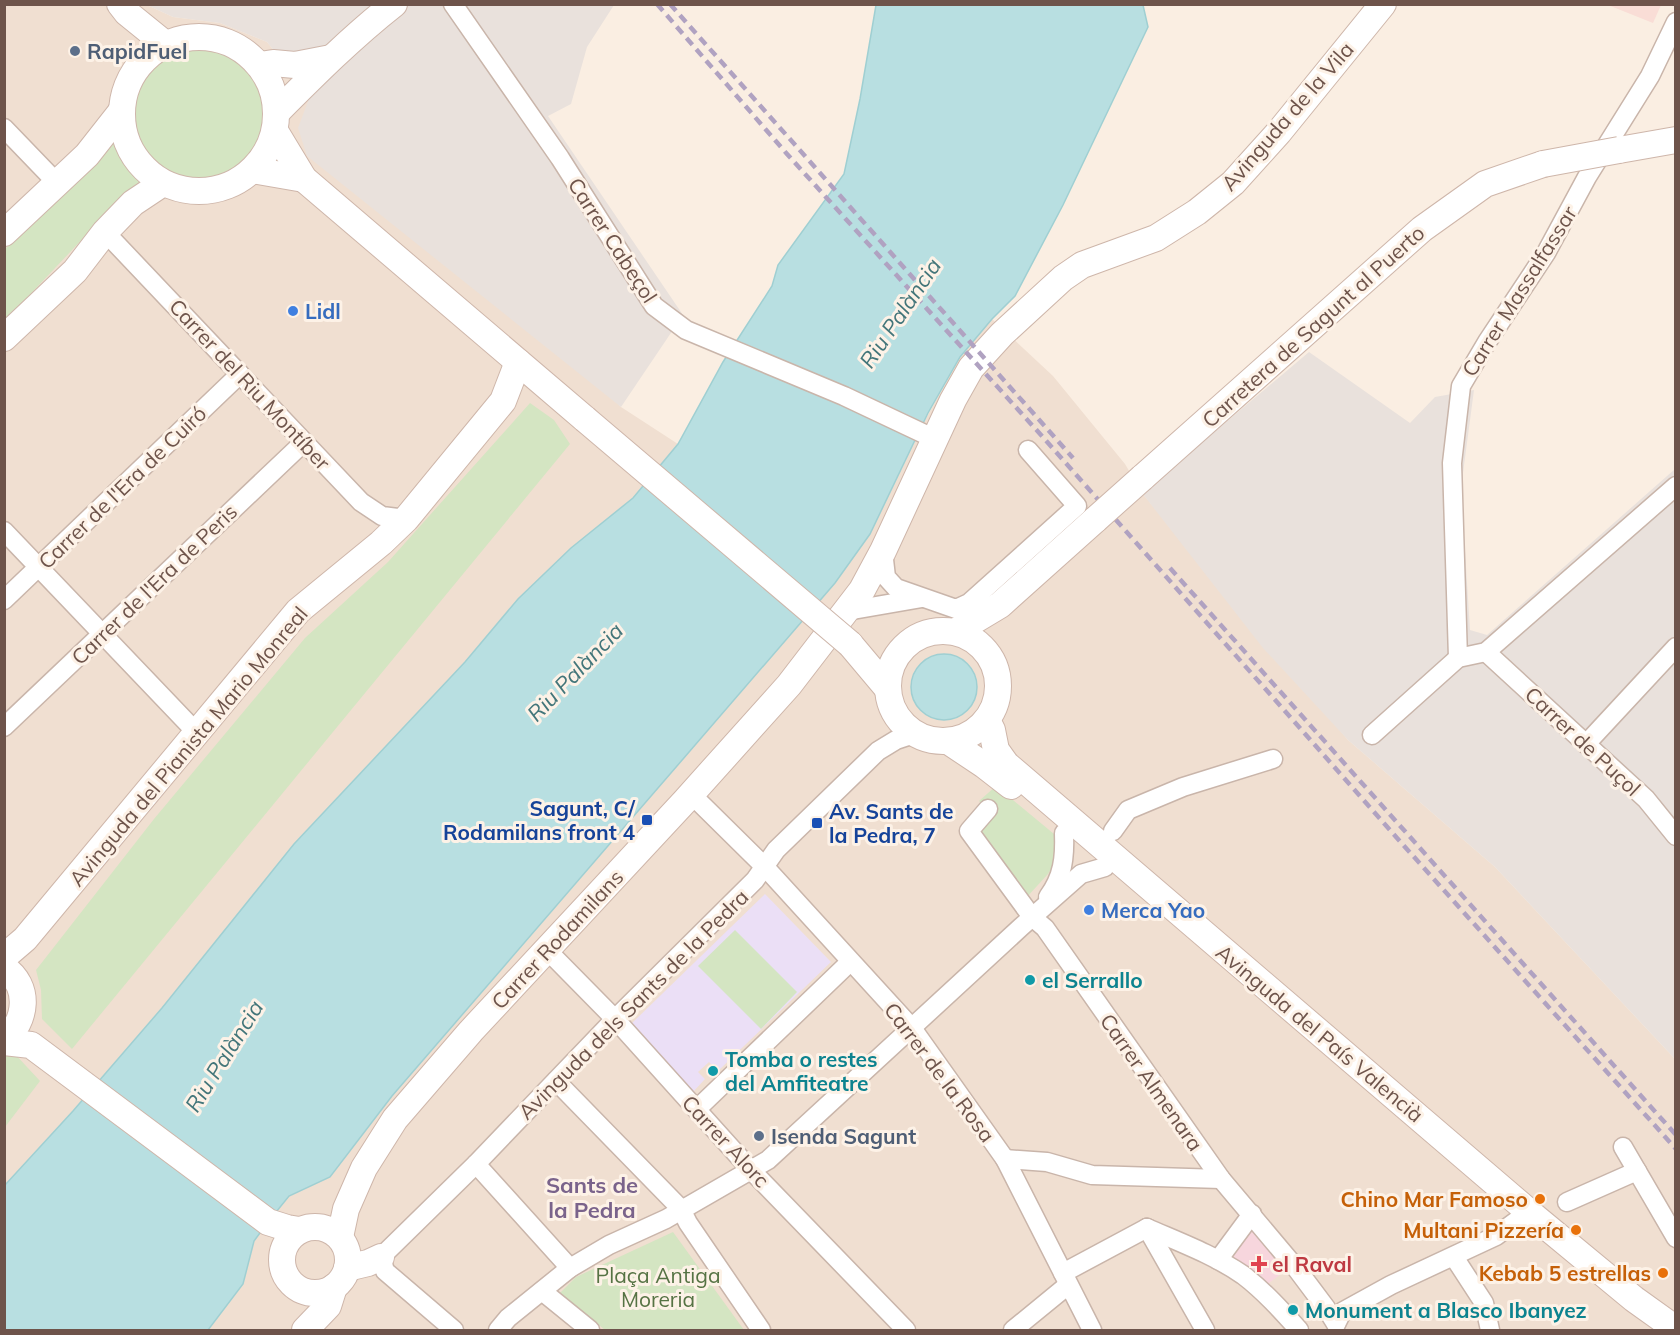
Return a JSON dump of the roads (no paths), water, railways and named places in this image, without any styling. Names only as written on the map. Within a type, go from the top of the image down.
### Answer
[{"type":"street","points":[[366,27],[378,4]]},
{"type":"street","points":[[120,113],[132,154],[163,183],[194,192],[226,187],[253,170],[267,152],[276,122],[331,58],[394,4]]},
{"type":"street","name":"Avinguda de la Vila","points":[[847,612],[883,551],[952,400],[971,368],[1044,293],[1082,265],[1156,238],[1197,212],[1233,183],[1279,132],[1383,4]]},
{"type":"street","name":"Carrer Cabeçol","points":[[452,6],[560,158],[654,306],[686,330],[844,396],[935,439]]},
{"type":"street","points":[[124,9],[164,43]]},
{"type":"street","points":[[124,9],[140,62]]},
{"type":"street","name":"Carrer Massalfassar","points":[[1458,658],[1452,463],[1461,386],[1546,253],[1587,177],[1650,76],[1676,22]]},
{"type":"street","points":[[4,233],[87,154],[120,113],[126,86],[140,62],[164,43],[198,35],[232,43],[260,65],[272,87],[276,122],[304,179],[850,645],[887,688]]},
{"type":"street","points":[[260,65],[273,63],[295,65],[331,58]]},
{"type":"street","points":[[4,128],[57,183]]},
{"type":"street","name":"Carretera de Sagunt al Puerto","points":[[955,632],[1000,605],[1422,228],[1485,184],[1542,164],[1676,140]]},
{"type":"street","points":[[253,170],[304,179]]},
{"type":"street","points":[[4,338],[75,271],[105,232],[133,203],[163,183]]},
{"type":"street","name":"Carrer del Riu Montíber","points":[[105,232],[361,502],[382,516],[406,519]]},
{"type":"street","name":"Avinguda del Pianista Mario Monreal","points":[[4,957],[25,939],[298,611],[381,543],[406,519],[502,401],[518,362]]},
{"type":"street","name":"Carrer de l'Era de Cuiró","points":[[4,600],[240,374]]},
{"type":"street","name":"Avinguda del Pianista Mario Monreal","points":[[502,401],[538,379]]},
{"type":"street","name":"Carrer de l'Era de Peris","points":[[4,727],[304,442]]},
{"type":"street","points":[[883,551],[886,577],[896,588],[957,609],[969,603],[1077,506],[1028,450]]},
{"type":"street","points":[[1372,735],[1458,658],[1486,651],[1676,486]]},
{"type":"street","points":[[4,531],[197,732]]},
{"type":"street","points":[[847,612],[923,598]]},
{"type":"street","points":[[989,656],[992,630],[1000,605]]},
{"type":"street","name":"Carrer Rodamilans","points":[[333,1232],[364,1168],[396,1119],[471,1031],[692,794],[789,686],[847,612]]},
{"type":"street","points":[[955,632],[974,640],[989,656],[997,673],[998,688],[987,720],[969,736],[948,741],[930,740],[914,734],[894,713],[887,688],[889,671],[903,647],[915,638],[927,633],[955,632]]},
{"type":"street","points":[[850,645],[870,649],[903,647]]},
{"type":"street","points":[[1586,744],[1676,647]]},
{"type":"street","name":"Carrer de Puçol","points":[[1486,651],[1646,799],[1676,836]]},
{"type":"street","name":"Avinguda del País Valencià","points":[[987,720],[992,730],[996,750],[1006,764],[1072,830]]},
{"type":"street","name":"Avinguda dels Sants de la Pedra","points":[[340,1277],[381,1257],[476,1164],[615,1019],[755,880],[776,850],[836,794],[878,750],[896,740],[914,734]]},
{"type":"street","name":"Avinguda del País Valencià","points":[[948,741],[1072,830],[1519,1219],[1626,1310],[1655,1330]]},
{"type":"street","points":[[498,1330],[508,1318],[570,1268],[609,1245],[666,1219],[768,1160],[1081,874],[1114,866],[1113,831],[1128,810],[1183,787],[1273,759]]},
{"type":"street","name":"Carrer de la Rosa","points":[[692,794],[765,867],[912,1028],[1005,1159],[1092,1330]]},
{"type":"street","name":"Carrer Almenara","points":[[988,809],[969,831],[1032,917],[1045,928],[1221,1179],[1296,1268],[1326,1308],[1336,1328]]},
{"type":"street","points":[[1032,917],[1054,888],[1065,860],[1072,830],[1113,831]]},
{"type":"street","name":"Avinguda del País Valencià","points":[[1114,866],[1634,1299],[1676,1329]]},
{"type":"street","points":[[4,1041],[14,1032],[21,1018],[24,1003],[11,975],[25,939]]},
{"type":"street","name":"Carrer Alorc","points":[[547,950],[615,1019],[751,1170],[906,1330]]},
{"type":"street","points":[[697,1108],[850,962]]},
{"type":"street","points":[[21,1018],[31,1045]]},
{"type":"street","points":[[4,1041],[31,1045],[268,1222],[277,1237],[282,1252]]},
{"type":"street","points":[[556,1082],[681,1209],[760,1330]]},
{"type":"street","points":[[1623,1147],[1676,1238]]},
{"type":"street","points":[[1005,1159],[1047,1162],[1092,1175],[1221,1179]]},
{"type":"street","points":[[476,1164],[570,1268]]},
{"type":"street","points":[[1567,1202],[1637,1171]]},
{"type":"street","points":[[1218,1260],[1252,1214]]},
{"type":"street","points":[[1336,1328],[1342,1312],[1391,1285],[1496,1236],[1519,1219]]},
{"type":"street","points":[[268,1222],[299,1230]]},
{"type":"street","points":[[305,1330],[328,1306],[340,1277],[348,1257],[345,1246],[333,1232],[308,1226],[299,1230],[286,1243],[281,1260],[284,1274],[292,1284],[302,1290],[318,1293],[340,1277]]},
{"type":"street","points":[[1013,1330],[1065,1279],[1147,1228]]},
{"type":"street","points":[[1147,1228],[1218,1260],[1243,1275],[1265,1293],[1299,1330]]},
{"type":"street","points":[[1147,1228],[1205,1330]]},
{"type":"street","points":[[381,1257],[385,1271],[453,1330]]},
{"type":"street","points":[[1455,1257],[1485,1303],[1490,1330]]},
{"type":"street","points":[[294,1330],[302,1312],[304,1296],[302,1290]]},
{"type":"street","points":[[542,1291],[590,1330]]},
{"type":"water","name":"Riu Palància","points":[[876,5],[1143,5],[1148,27],[1063,205],[1015,296],[960,357],[928,413],[870,534],[835,583],[392,1096],[330,1177],[289,1196],[254,1241],[243,1284],[208,1330],[5,1330],[5,1185],[162,1008],[294,844],[465,662],[518,599],[571,548],[633,498],[678,444],[723,362],[772,286],[778,265],[844,174]]},
{"type":"water","points":[[944,654],[957,657],[967,664],[974,674],[977,687],[974,700],[967,710],[957,717],[944,720],[931,717],[921,710],[914,700],[911,687],[914,674],[921,664],[931,657]]},
{"type":"railway","points":[[657,4],[787,154],[1041,435],[1397,838],[1676,1149]]},
{"type":"railway","points":[[670,4],[1073,458]]},
{"type":"railway","points":[[1170,568],[1676,1135]]},
{"type":"place","name":"RapidFuel","points":[[75,51]]},
{"type":"place","name":"Lidl","points":[[293,311]]},
{"type":"place","name":"Sagunt, C/ Rodamilans front 4","points":[[647,820]]},
{"type":"place","name":"Av. Sants de la Pedra, 7","points":[[817,823]]},
{"type":"place","name":"Merca Yao","points":[[1089,910]]},
{"type":"place","name":"el Serrallo","points":[[1030,980]]},
{"type":"place","name":"Tomba o restes del Amfiteatre","points":[[713,1071]]},
{"type":"place","name":"Isenda Sagunt","points":[[759,1136]]},
{"type":"place","name":"Chino Mar Famoso","points":[[1540,1199]]},
{"type":"place","name":"Multani Pizzería","points":[[1576,1230]]},
{"type":"place","name":"el Raval","points":[[1259,1264]]},
{"type":"place","name":"Kebab 5 estrellas","points":[[1663,1273]]},
{"type":"place","name":"Monument a Blasco Ibanyez","points":[[1293,1310]]},
{"type":"district","name":"Sants de la Pedra","points":[[592,1198]]},
{"type":"park label","name":"Plaça Antiga Moreria","points":[[658,1287]]}]
